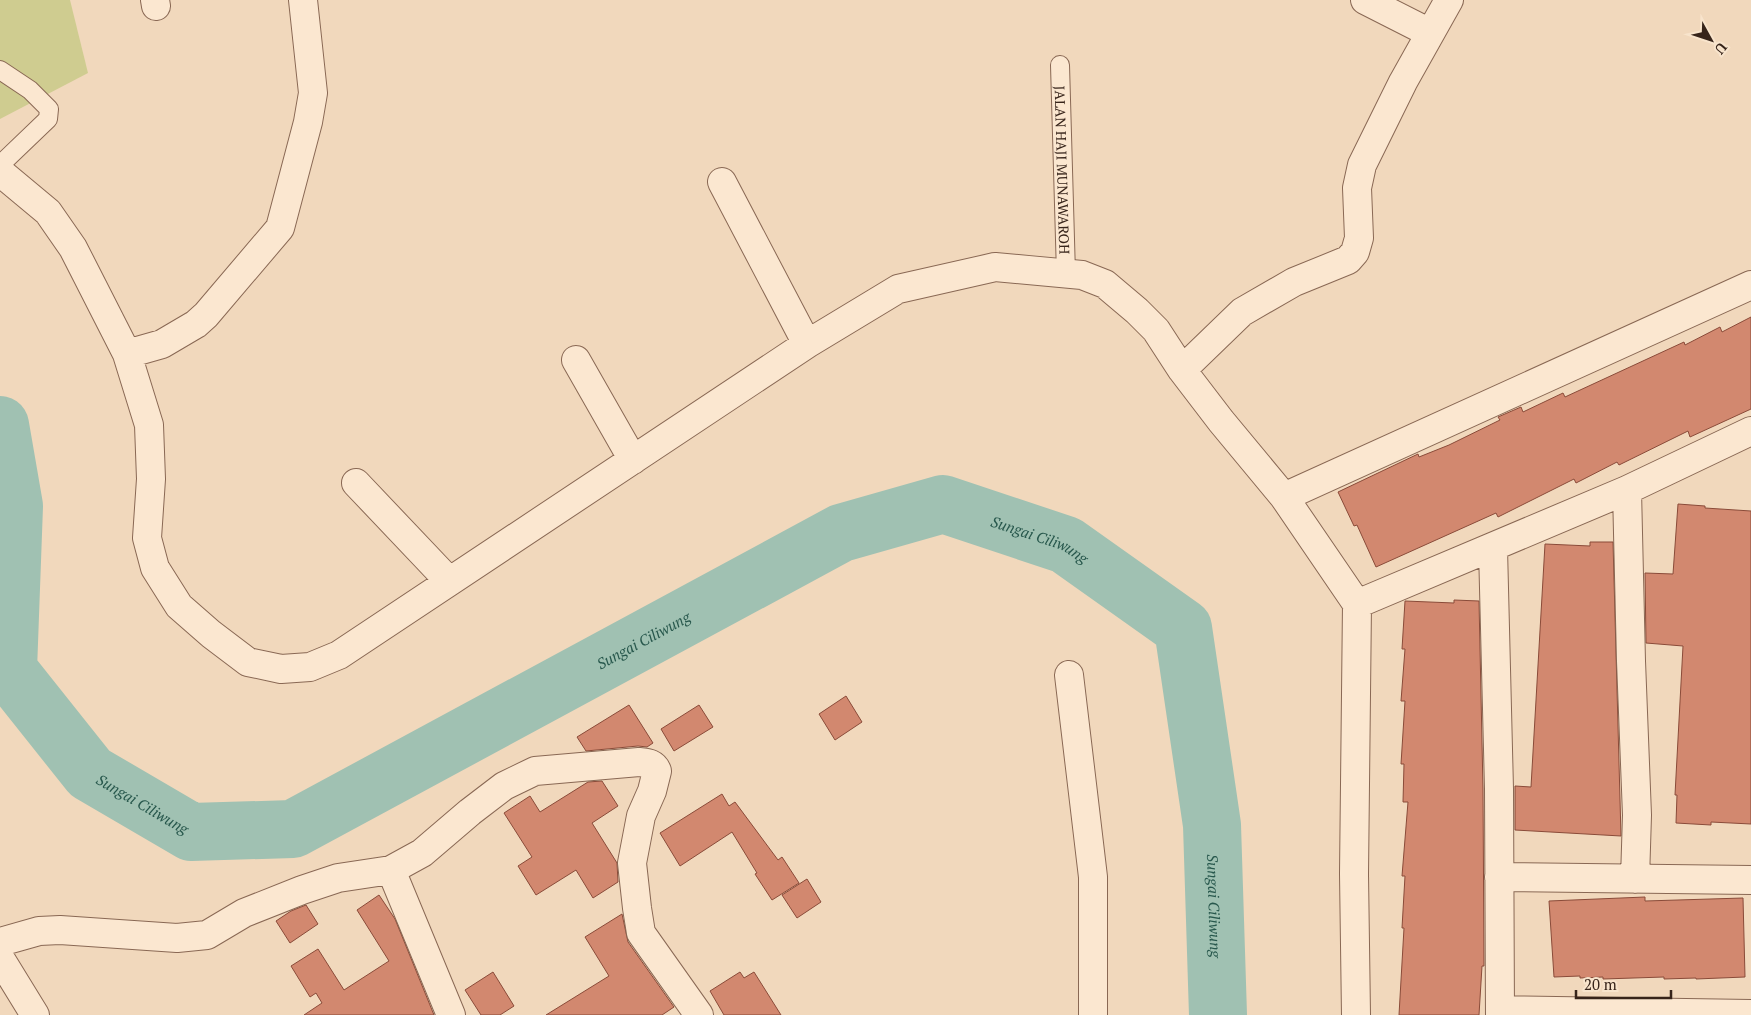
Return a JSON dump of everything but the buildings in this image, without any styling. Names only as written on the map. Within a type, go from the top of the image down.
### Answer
[{"type":"street","points":[[127,354],[162,344],[196,324],[206,315],[280,228],[308,122],[313,93],[303,0]]},
{"type":"street","points":[[1365,0],[1430,33]]},
{"type":"street","points":[[1182,370],[1242,312],[1294,282],[1348,260],[1355,252],[1359,238],[1356,188],[1362,165],[1402,82],[1449,0]]},
{"type":"street","points":[[0,172],[48,212],[72,248],[127,354],[149,425],[151,478],[147,538],[155,568],[178,606],[210,634],[248,662],[281,668],[310,667],[339,655],[807,344],[898,289],[995,267],[1082,275],[1105,284],[1156,330],[1182,370],[1221,421],[1284,497],[1357,604],[1354,874],[1356,1015]]},
{"type":"street","points":[[722,182],[807,344]]},
{"type":"street","points":[[1284,497],[1751,285]]},
{"type":"street","points":[[576,360],[633,460]]},
{"type":"street","points":[[1357,604],[1627,490],[1751,431]]},
{"type":"street","points":[[356,483],[449,581]]},
{"type":"street","points":[[1627,490],[1637,815],[1635,879]]},
{"type":"street","points":[[1493,548],[1499,789],[1500,1013],[1751,1014]]},
{"type":"street","points":[[1069,675],[1093,877],[1094,1015]]},
{"type":"street","points":[[0,942],[39,931],[60,930],[177,938],[206,935],[244,913],[302,890],[338,878],[391,870],[422,853],[504,786],[535,771],[640,762],[652,764],[657,771],[652,791],[641,816],[632,863],[641,933],[699,1015]]},
{"type":"street","points":[[391,870],[451,1015]]},
{"type":"street","points":[[1499,877],[1751,880]]},
{"type":"street","points":[[0,958],[35,1015]]},
{"type":"lane","name":"JALAN HAJI MUNAWAROH","points":[[1060,65],[1066,274]]},
{"type":"lane","points":[[0,70],[30,90],[49,109],[48,119],[0,165]]},
{"type":"shaded area","points":[[0,0],[70,0],[88,73],[0,119]]},
{"type":"waterway","name":"Sungai Ciliwung","points":[[0,425],[14,506],[8,670],[90,773],[191,832],[293,829],[841,533],[943,504],[1066,545],[1183,628],[1212,825],[1218,1015]]}]
